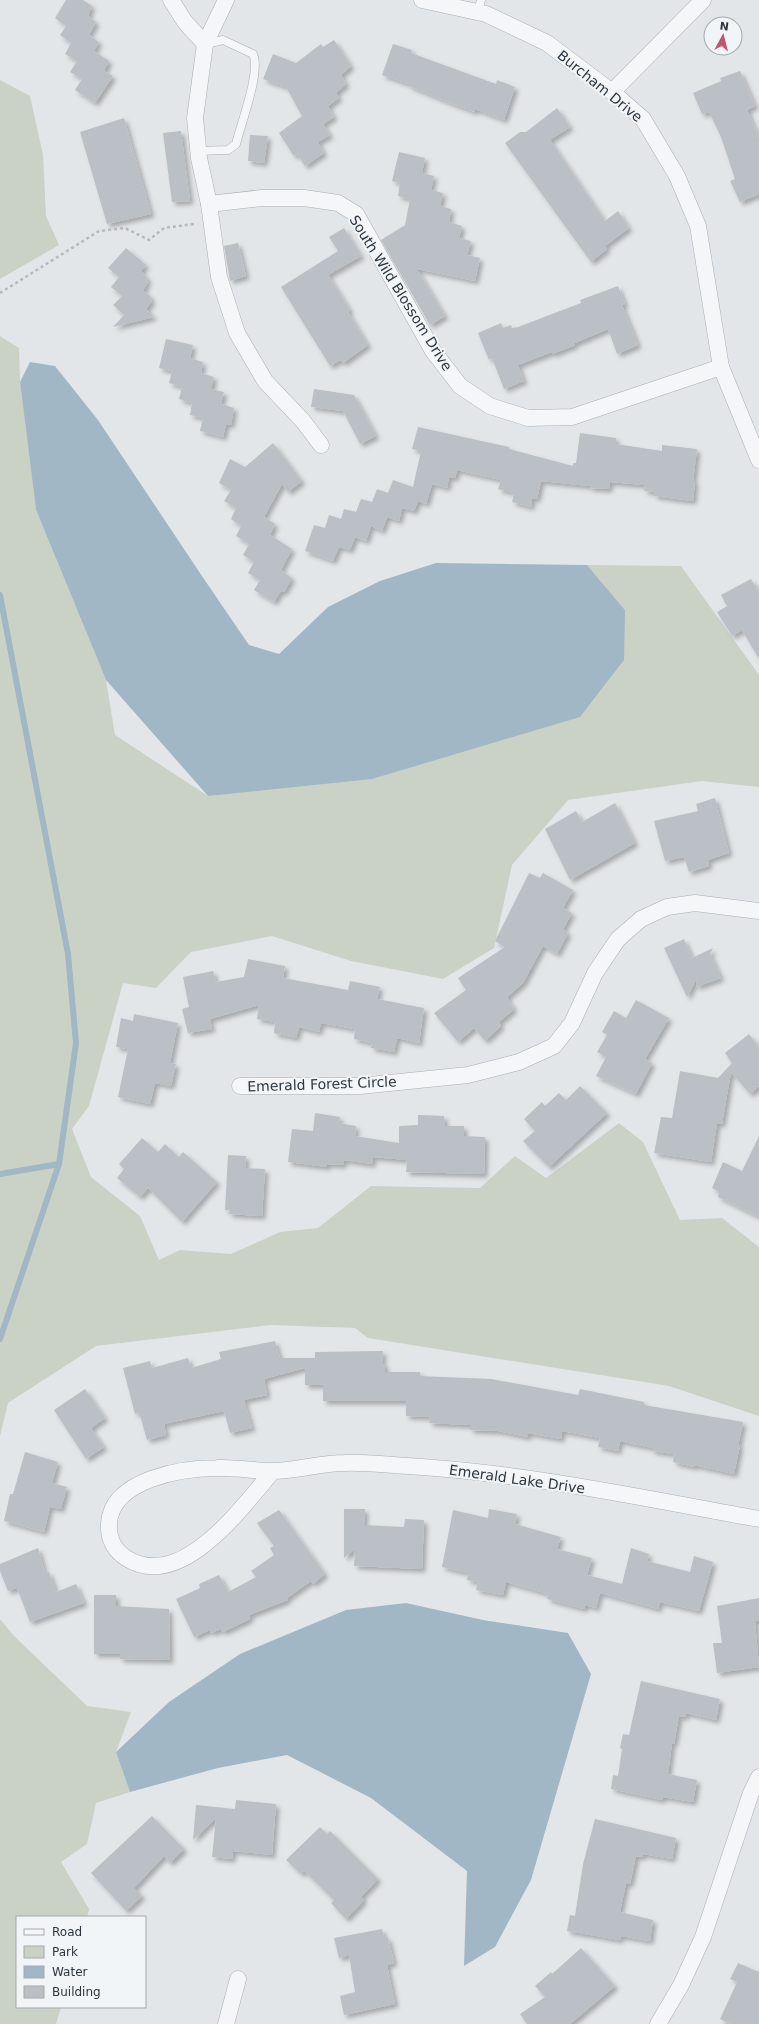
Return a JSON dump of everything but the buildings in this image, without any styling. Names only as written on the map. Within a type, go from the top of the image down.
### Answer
[{"type":"street","points":[[171,0],[185,22],[205,44]]},
{"type":"street","points":[[226,0],[205,44],[195,118],[198,151],[209,204],[219,277],[237,333],[265,381],[303,421],[321,445]]},
{"type":"street","name":"Burcham Drive","points":[[422,0],[480,6],[500,20],[547,43],[612,92],[643,119],[677,176],[698,226],[722,367],[759,460]]},
{"type":"street","points":[[612,92],[704,0]]},
{"type":"street","name":"South Wild Blossom Drive","points":[[209,204],[262,198],[304,198],[338,203],[356,214],[433,351],[460,386],[490,406],[528,418],[572,417],[722,367]]},
{"type":"street","name":"Emerald Forest Circle","points":[[240,1086],[360,1086],[468,1075],[519,1062],[554,1046],[572,1023],[595,973],[618,940],[641,919],[667,907],[695,903],[759,911]]},
{"type":"street","name":"Emerald Lake Drive","points":[[273,1471],[233,1518],[211,1540],[180,1560],[162,1566],[147,1567],[132,1561],[119,1553],[110,1538],[109,1522],[114,1506],[127,1492],[151,1479],[179,1471],[218,1468],[273,1471],[344,1462],[450,1468],[532,1478],[759,1519]]},
{"type":"street","points":[[658,2024],[681,1985],[704,1937],[751,1793],[759,1777]]},
{"type":"street","points":[[226,2024],[238,1979]]},
{"type":"lane","points":[[198,151],[228,150],[236,144],[255,75],[256,60],[253,54],[223,40],[205,44]]},
{"type":"path","points":[[0,293],[99,231],[125,228],[149,240],[164,228],[211,222]]},
{"type":"green space","points":[[0,80],[30,96],[43,155],[46,216],[59,245],[0,279]]},
{"type":"green space","points":[[0,336],[19,348],[20,382],[36,510],[106,680],[115,735],[208,796],[625,610],[587,565],[681,566],[759,675],[759,787],[702,781],[568,800],[512,865],[494,948],[443,979],[351,961],[272,936],[191,952],[156,988],[123,983],[89,1106],[72,1129],[91,1177],[140,1216],[159,1260],[180,1250],[231,1254],[280,1232],[318,1228],[371,1186],[480,1188],[515,1156],[546,1178],[619,1123],[643,1142],[680,1220],[722,1218],[759,1247],[759,1416],[669,1386],[368,1338],[355,1328],[270,1325],[96,1346],[8,1403],[0,1436]]},
{"type":"green space","points":[[0,1619],[14,1636],[87,1706],[131,1712],[116,1752],[130,1792],[96,1803],[87,1844],[61,1862],[89,1909],[87,1916],[16,1916],[16,2008],[61,2008],[56,2024],[0,2024]]},
{"type":"water","points":[[30,362],[55,366],[98,420],[249,645],[279,654],[328,607],[380,581],[436,563],[587,565],[625,610],[624,660],[580,717],[372,779],[208,796],[106,680],[36,510],[20,382]]},
{"type":"water","points":[[406,1603],[483,1620],[568,1633],[591,1674],[531,1880],[495,1947],[464,1966],[467,1871],[371,1798],[287,1755],[218,1768],[130,1792],[116,1752],[169,1702],[240,1654],[346,1610]]},
{"type":"waterway","points":[[0,595],[68,954],[76,1043],[59,1164],[0,1339]]},
{"type":"waterway","points":[[0,1174],[59,1164]]}]
